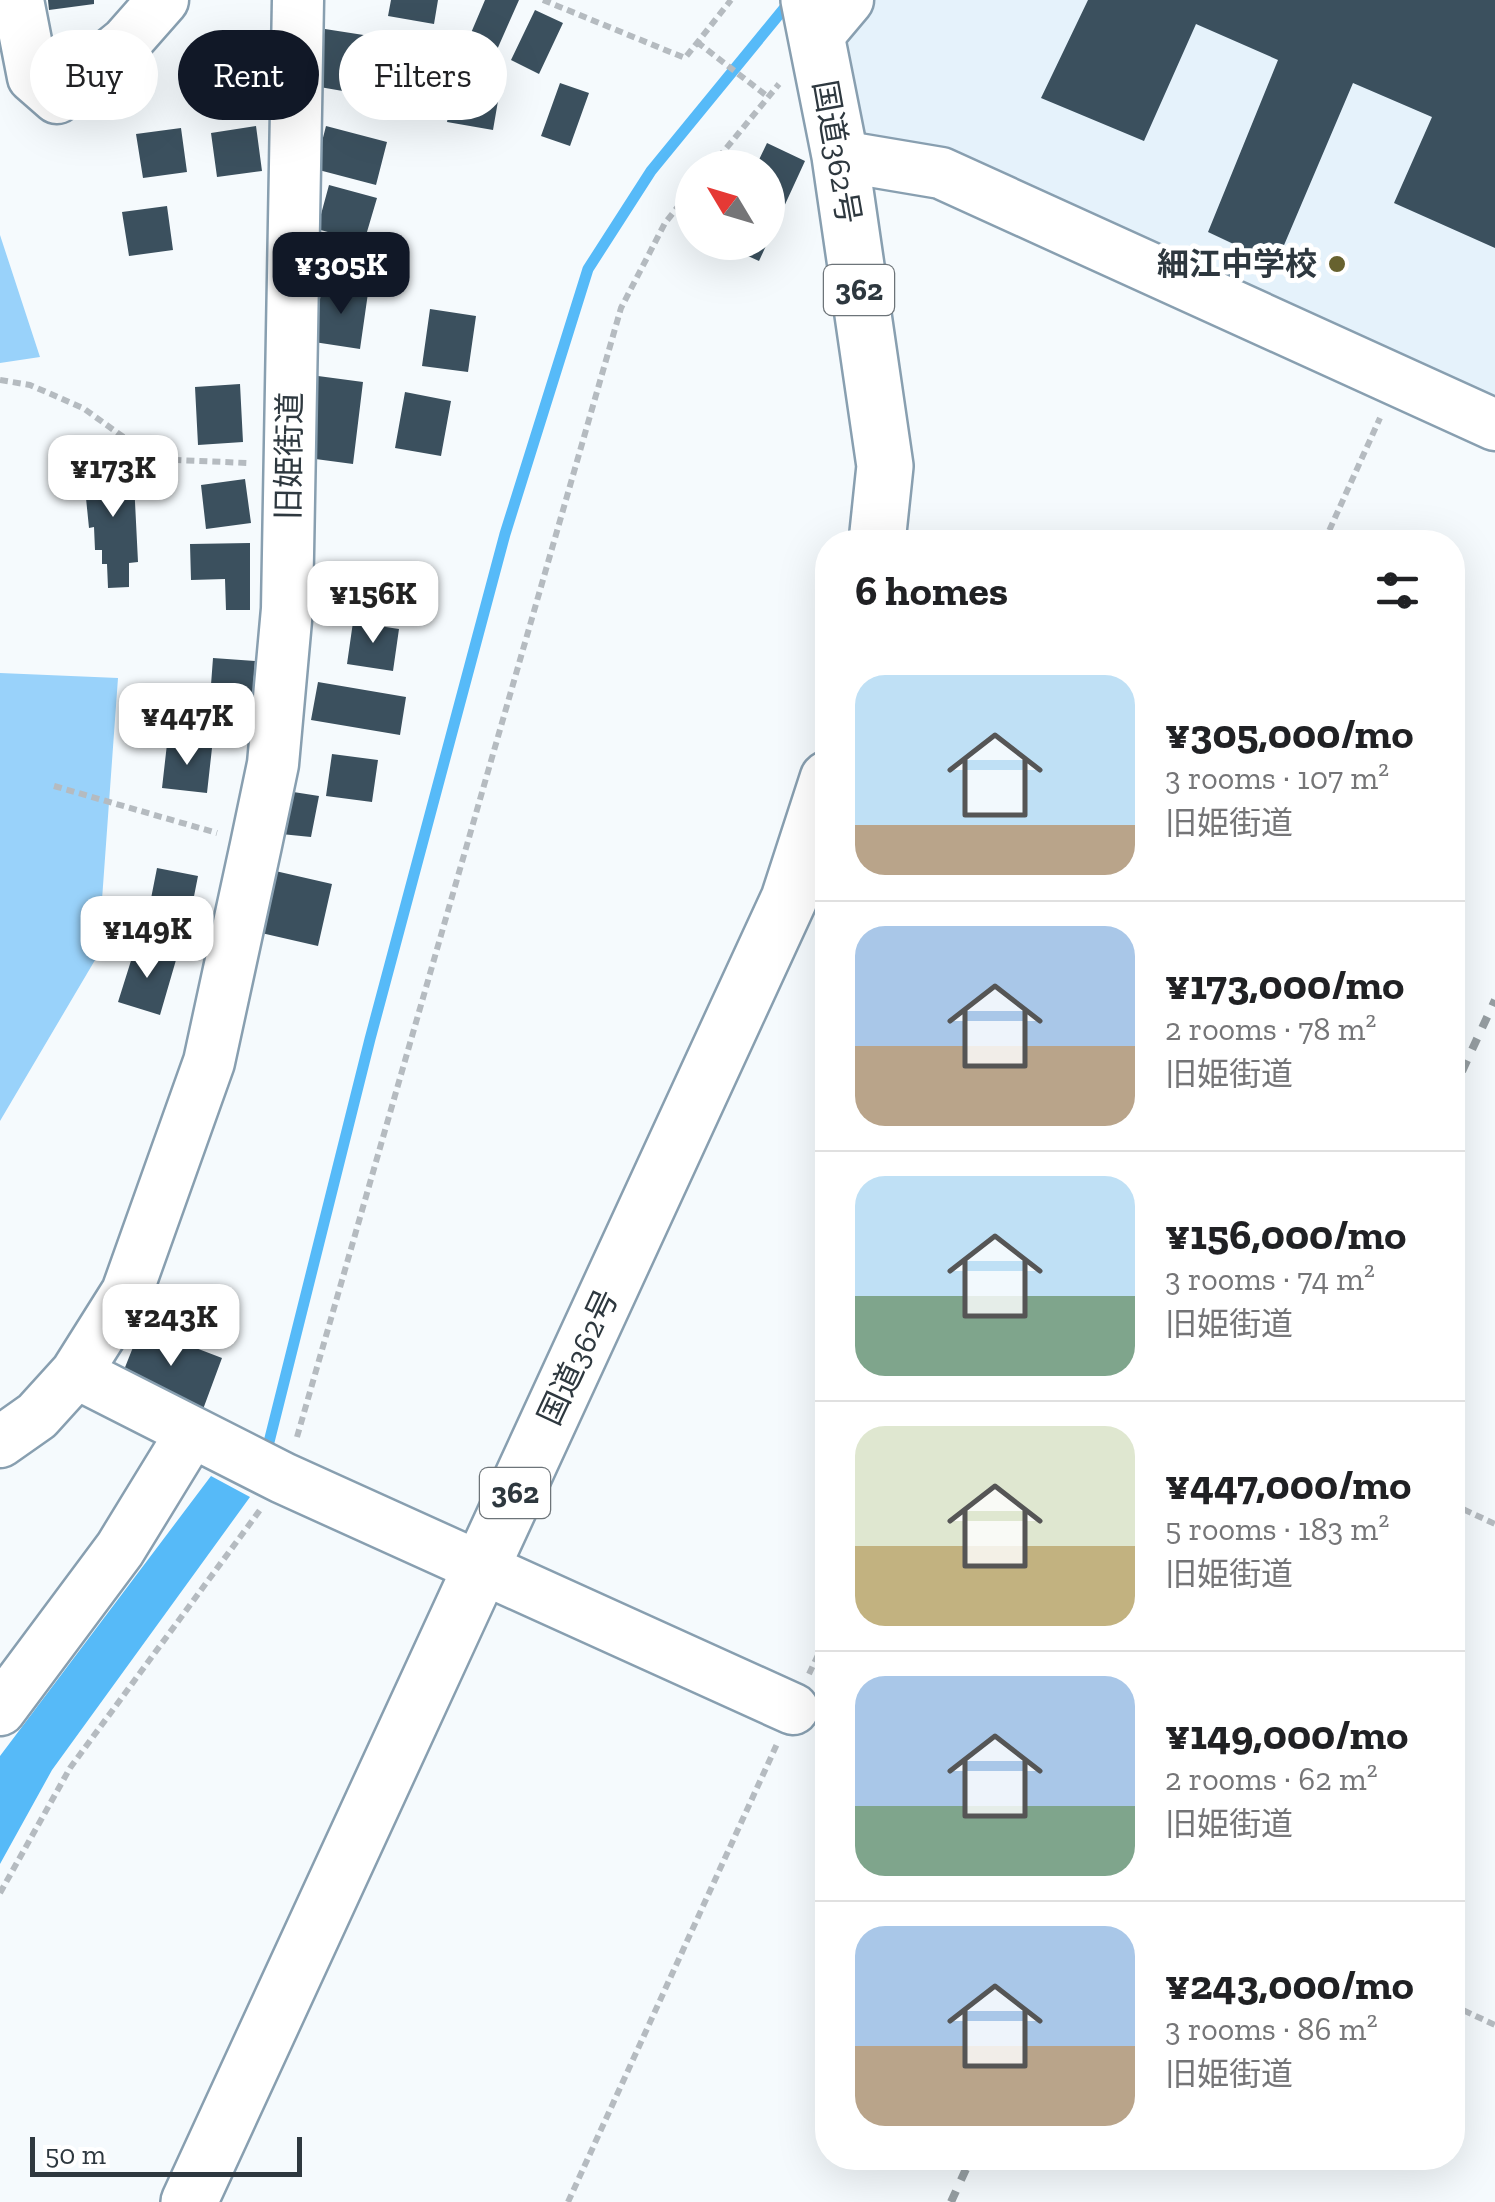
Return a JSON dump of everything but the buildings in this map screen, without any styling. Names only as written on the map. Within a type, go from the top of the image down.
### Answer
[{"type":"highway","name":"国道362号","points":[[824,13],[840,156],[885,466],[878,530]]},
{"type":"highway","name":"国道362号","points":[[190,2202],[788,899],[815,818]]},
{"type":"street","points":[[18,0],[33,77],[57,98],[126,42],[162,0]]},
{"type":"street","name":"旧姫街道","points":[[0,1442],[37,1416],[76,1374],[127,1292],[208,1062],[256,845],[272,764],[287,609],[298,0]]},
{"type":"street","points":[[840,156],[941,173],[1495,425]]},
{"type":"street","points":[[76,1374],[279,1476],[793,1709]]},
{"type":"street","points":[[0,1710],[198,1437]]},
{"type":"path","points":[[544,0],[684,58],[732,0]]},
{"type":"path","points":[[724,150],[768,96],[824,13]]},
{"type":"path","points":[[698,42],[768,96]]},
{"type":"path","points":[[0,1893],[70,1768],[279,1476],[621,308],[675,210]]},
{"type":"path","points":[[0,380],[30,385],[82,408],[154,459],[289,464]]},
{"type":"path","points":[[1329,530],[1398,380]]},
{"type":"path","points":[[54,786],[256,845]]},
{"type":"path","points":[[1465,1510],[1495,1524]]},
{"type":"path","points":[[568,2202],[815,1662]]},
{"type":"path","points":[[1465,2011],[1495,2024]]},
{"type":"shaded area","name":"細江中学校","points":[[860,0],[1495,0],[1495,397],[864,131],[844,19]]},
{"type":"shaded area","points":[[0,235],[40,357],[0,363]]},
{"type":"shaded area","points":[[0,673],[118,678],[98,955],[0,1121]]},
{"type":"shaded area","points":[[211,1476],[250,1497],[52,1770],[0,1864],[0,1756]]},
{"type":"waterway","points":[[266,1454],[370,1039],[505,534],[588,269],[651,171],[791,0]]},
{"type":"railway","points":[[1465,1065],[1495,1000]]},
{"type":"railway","points":[[951,2202],[966,2170]]},
{"type":"place","name":"細江中学校","points":[[1337,264]]}]
